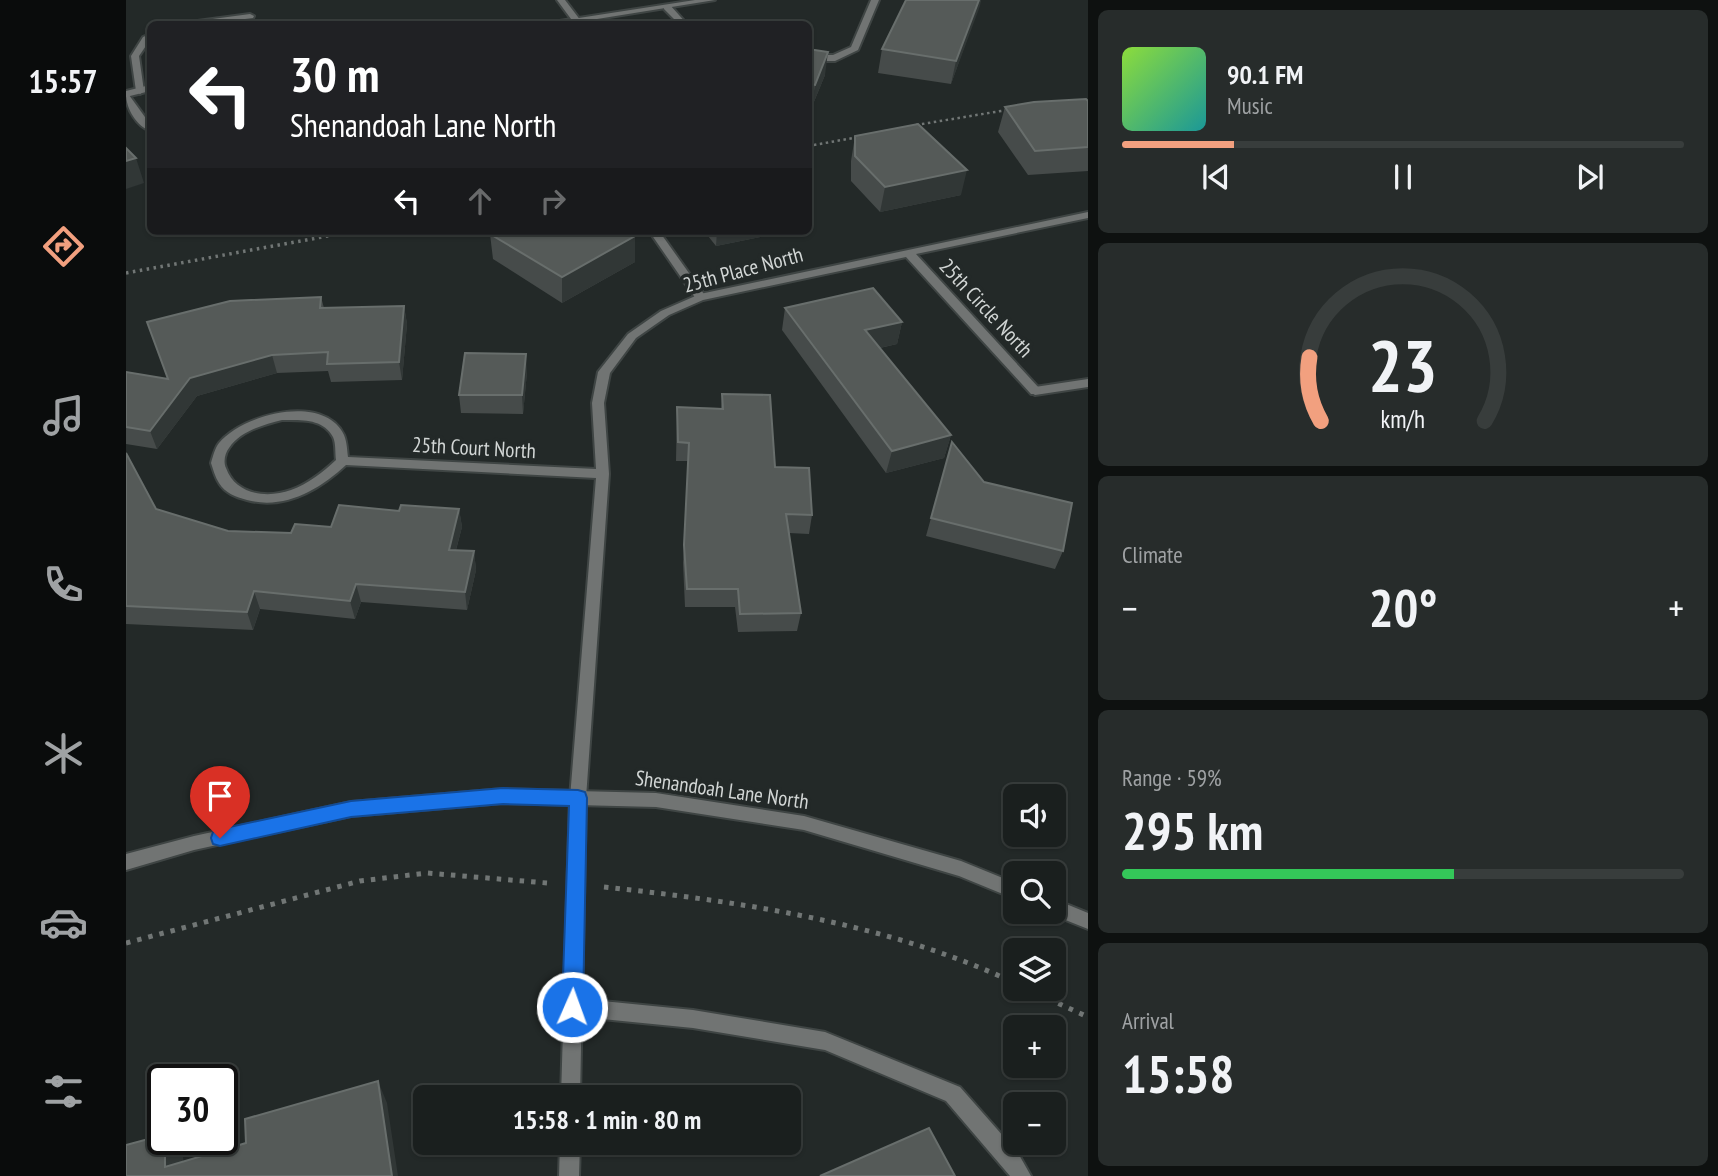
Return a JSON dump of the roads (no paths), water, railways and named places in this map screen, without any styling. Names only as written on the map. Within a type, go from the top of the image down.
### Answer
[{"type":"street","points":[[561,0],[577,21],[711,0]]},
{"type":"street","points":[[812,58],[835,58],[855,48],[875,0]]},
{"type":"street","points":[[667,7],[680,21]]},
{"type":"street","points":[[212,21],[250,16]]},
{"type":"street","points":[[140,91],[135,56],[147,38]]},
{"type":"street","points":[[147,90],[126,96],[147,126]]},
{"type":"street","name":"25th Place North","points":[[570,1085],[578,798],[603,474],[598,403],[604,372],[632,336],[665,313],[700,298],[1088,215]]},
{"type":"street","points":[[657,235],[700,298]]},
{"type":"street","name":"25th Circle North","points":[[908,252],[1035,391],[1088,383]]},
{"type":"street","points":[[292,414],[312,418],[338,434],[343,461],[315,486],[289,495],[264,498],[243,496],[229,487],[220,475],[217,462],[222,447],[235,434],[251,424],[292,414]]},
{"type":"street","name":"25th Court North","points":[[343,461],[603,474]]},
{"type":"street","name":"Shenandoah Lane North","points":[[126,862],[194,843],[351,809],[503,796],[656,800],[804,823],[961,869],[1003,886]]},
{"type":"street","points":[[1066,912],[1088,921]]},
{"type":"street","points":[[572,1007],[693,1019],[825,1041],[953,1094],[1011,1160],[1020,1176]]},
{"type":"street","points":[[569,1176],[570,1155]]}]
